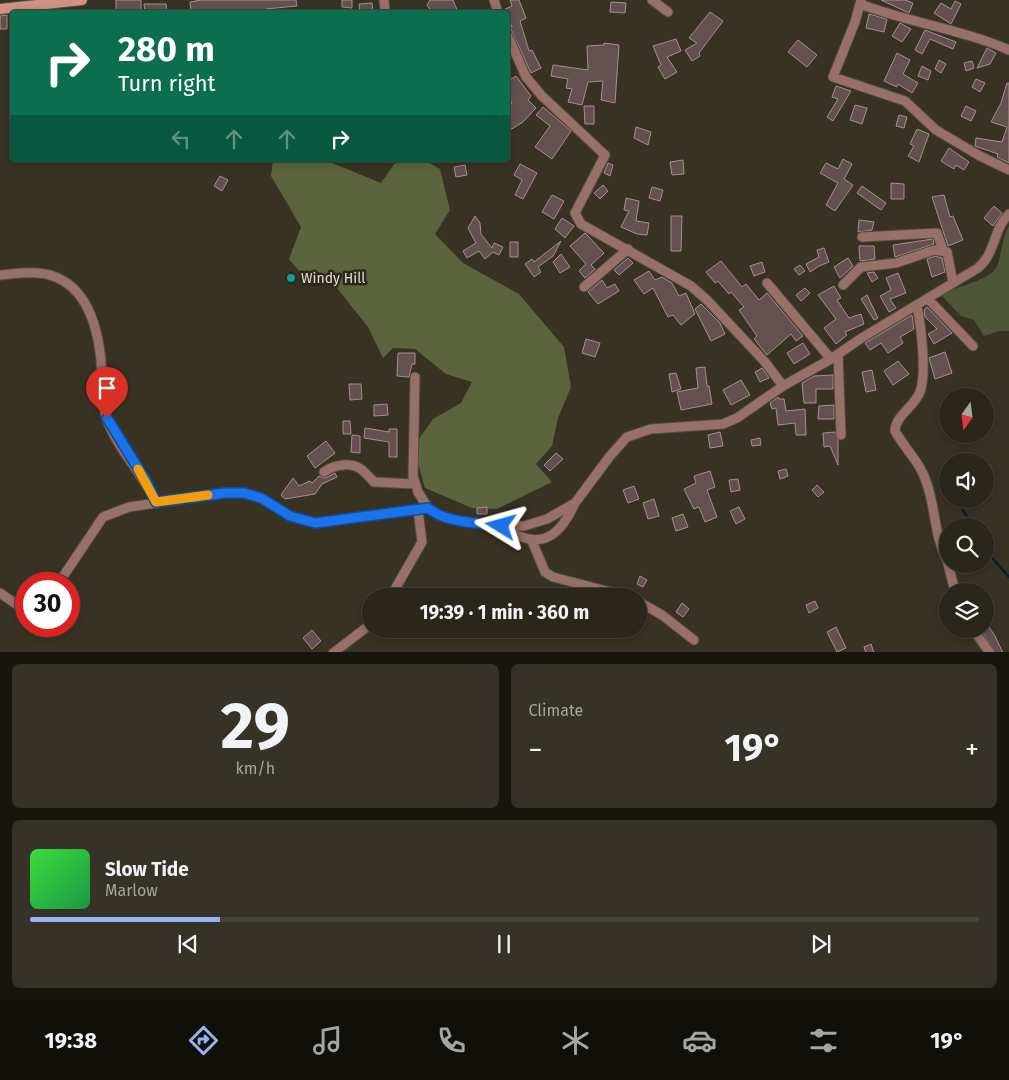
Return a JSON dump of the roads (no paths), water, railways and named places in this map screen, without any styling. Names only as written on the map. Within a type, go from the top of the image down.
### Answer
[{"type":"main road","points":[[0,9],[82,0]]},
{"type":"street","points":[[652,0],[668,12]]},
{"type":"street","points":[[1009,50],[979,38],[894,16],[860,2],[833,77],[905,100],[936,130],[972,152],[1009,170]]},
{"type":"street","points":[[510,41],[526,78],[542,96],[605,155],[575,213],[576,219],[580,224],[628,249],[691,286],[708,300],[765,362],[783,386]]},
{"type":"street","points":[[501,526],[524,540],[532,541],[557,532],[566,523],[575,503],[610,456],[627,437],[651,429],[723,424],[737,418],[783,386],[918,306],[986,261],[1003,220],[1009,214]]},
{"type":"street","points":[[862,236],[937,233],[943,250],[947,252],[949,257],[953,282]]},
{"type":"street","points":[[584,287],[628,249]]},
{"type":"street","points":[[843,285],[862,268],[884,265],[934,250],[943,250]]},
{"type":"street","points":[[0,274],[38,273],[50,276],[70,287],[86,305],[95,322],[101,361],[102,395],[107,418],[146,481],[156,502]]},
{"type":"street","points":[[767,283],[834,357],[841,435]]},
{"type":"street","points":[[928,299],[973,346]]},
{"type":"street","points":[[918,306],[923,338],[921,390],[908,411],[897,421],[895,431],[920,466],[927,484],[939,542]]},
{"type":"street","points":[[415,377],[414,484],[428,508],[440,515],[459,521],[501,526],[524,526],[547,519],[575,503]]},
{"type":"street","points":[[324,472],[338,465],[350,465],[359,468],[374,482],[414,484]]},
{"type":"street","points":[[66,572],[103,517],[128,507],[156,502],[225,493],[244,493],[261,498],[290,516],[315,523],[428,508]]},
{"type":"street","points":[[396,588],[422,542],[418,510]]},
{"type":"street","points":[[532,541],[545,572],[553,577],[595,588]]},
{"type":"street","points":[[0,593],[15,603]]},
{"type":"street","points":[[647,607],[662,615],[694,640]]},
{"type":"street","points":[[333,652],[362,631]]},
{"type":"street","points":[[980,638],[990,652]]},
{"type":"waterway","points":[[962,508],[968,518]]},
{"type":"waterway","points":[[994,560],[1009,577]]},
{"type":"place","name":"Windy Hill","points":[[291,278]]}]
